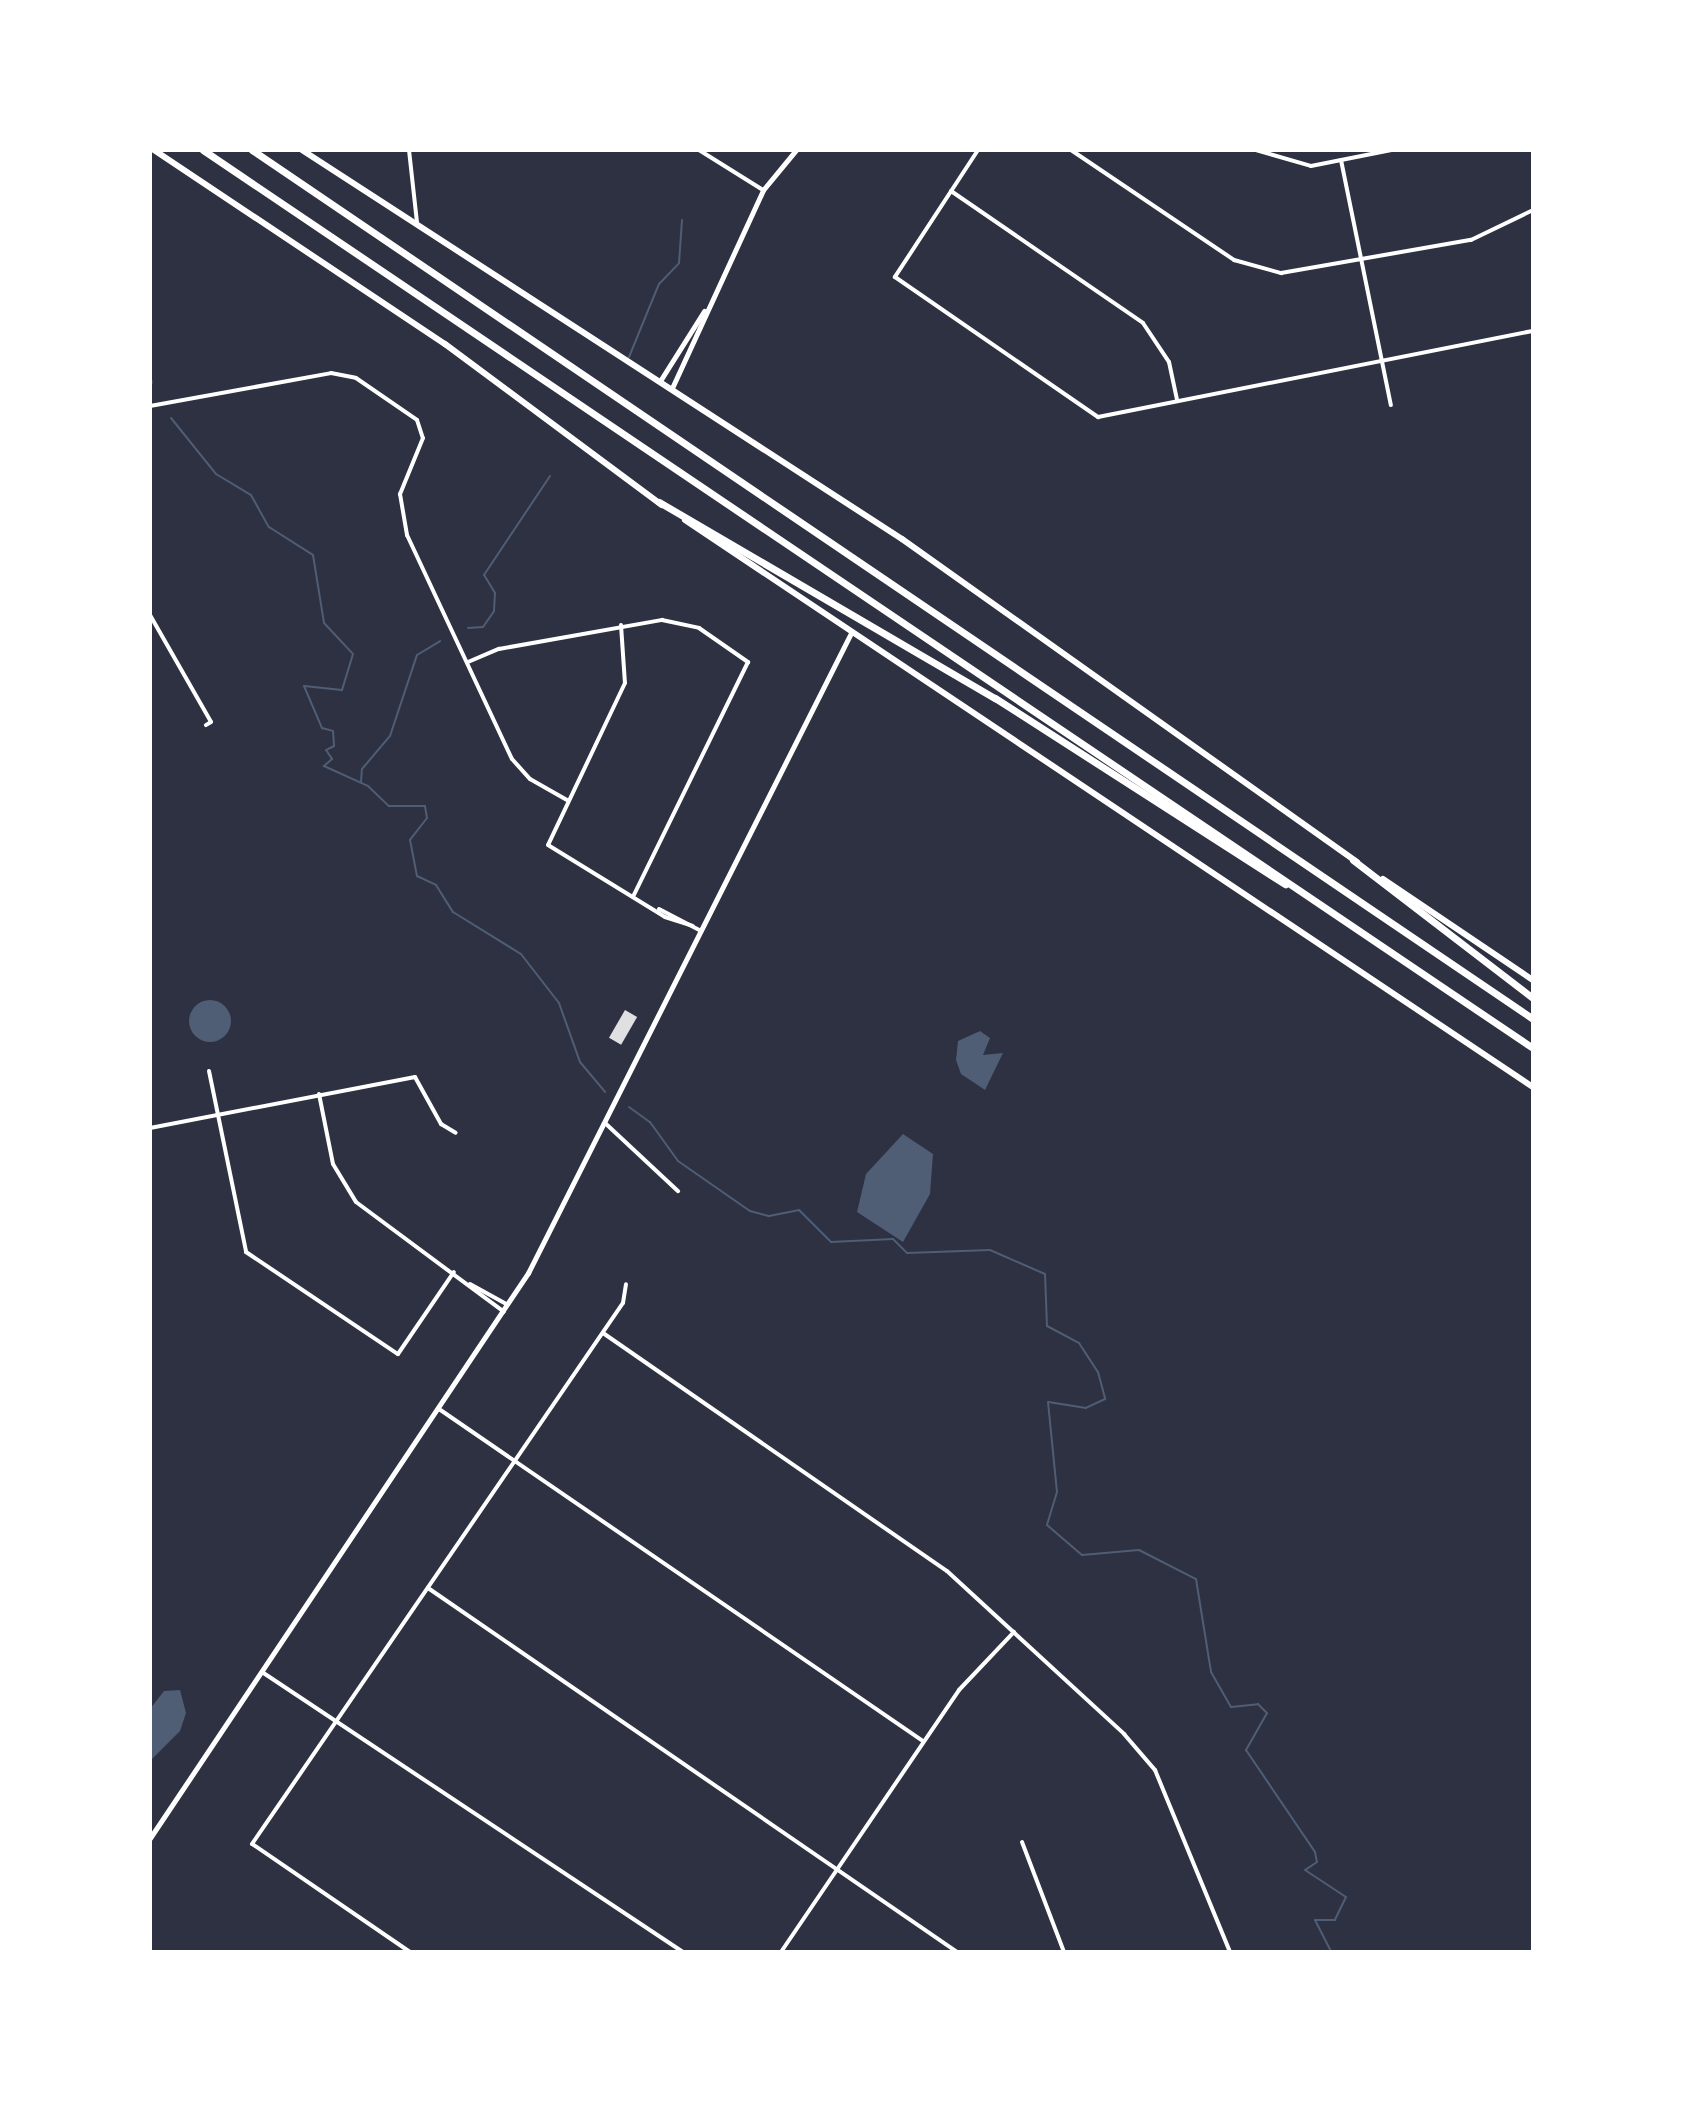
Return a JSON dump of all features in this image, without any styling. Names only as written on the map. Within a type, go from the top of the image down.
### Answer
[{"type":"highway","points":[[203,150],[1533,1048]]},
{"type":"highway","points":[[252,150],[1533,1019]]},
{"type":"highway","points":[[659,502],[995,698],[1361,930]]},
{"type":"highway","points":[[1353,860],[1533,998]]},
{"type":"main road","points":[[154,150],[445,344],[659,502],[850,635],[1136,817],[1533,1087]]},
{"type":"main road","points":[[302,150],[913,547],[1353,860],[1533,980]]},
{"type":"street","points":[[409,150],[417,224]]},
{"type":"street","points":[[699,150],[763,190]]},
{"type":"street","points":[[672,388],[704,310],[763,190],[796,150]]},
{"type":"street","points":[[978,150],[895,277],[1098,417],[1533,331]]},
{"type":"street","points":[[1071,150],[1259,269],[1298,272],[1471,240],[1533,210]]},
{"type":"street","points":[[1256,150],[1311,166],[1391,150]]},
{"type":"street","points":[[1341,160],[1391,405]]},
{"type":"street","points":[[951,191],[1143,323],[1169,362],[1177,401]]},
{"type":"street","points":[[660,381],[704,310]]},
{"type":"street","points":[[150,406],[331,373],[356,378],[417,420],[423,438],[402,482],[402,521],[512,759],[530,779],[567,800]]},
{"type":"street","points":[[150,615],[211,722],[206,725]]},
{"type":"street","points":[[468,662],[499,649],[621,625],[684,622],[748,662],[634,895]]},
{"type":"street","points":[[621,625],[625,683],[567,800],[549,849],[701,931]]},
{"type":"street","points":[[150,1838],[504,1312],[605,1123],[850,635]]},
{"type":"street","points":[[209,1071],[242,1238],[256,1260],[398,1354],[454,1272]]},
{"type":"street","points":[[150,1128],[415,1077],[441,1124],[456,1133]]},
{"type":"street","points":[[319,1094],[341,1184],[504,1312]]},
{"type":"street","points":[[605,1123],[678,1191]]},
{"type":"street","points":[[470,1284],[508,1305]]},
{"type":"street","points":[[410,1952],[252,1844],[603,1333],[623,1303],[626,1284]]},
{"type":"street","points":[[603,1333],[947,1571],[1155,1770],[1230,1952]]},
{"type":"street","points":[[439,1409],[923,1741]]},
{"type":"street","points":[[428,1588],[957,1952]]},
{"type":"street","points":[[781,1952],[959,1690],[1014,1632]]},
{"type":"street","points":[[262,1672],[338,1717],[683,1952]]},
{"type":"street","points":[[1022,1842],[1064,1952]]},
{"type":"water","points":[[210,1000],[225,1006],[231,1021],[225,1036],[210,1042],[195,1036],[189,1021],[195,1006]]},
{"type":"water","points":[[980,1031],[990,1038],[983,1055],[1003,1053],[985,1090],[961,1074],[956,1060],[958,1041]]},
{"type":"water","points":[[903,1134],[933,1154],[930,1194],[903,1242],[857,1212],[866,1174]]},
{"type":"water","points":[[180,1690],[186,1713],[180,1731],[150,1761],[150,1709],[164,1691]]},
{"type":"building","points":[[625,1010],[637,1017],[621,1045],[609,1038]]},
{"type":"waterway","points":[[629,357],[659,284],[679,263],[682,220]]},
{"type":"waterway","points":[[150,375],[152,383]]},
{"type":"waterway","points":[[171,418],[216,474],[251,495],[269,527],[313,555],[324,623],[353,654],[342,690],[304,686],[322,728],[333,731],[334,746],[326,750],[332,759],[324,766],[368,786],[389,806],[425,806],[427,818],[410,840],[417,876],[436,885],[453,912],[521,954],[559,1003],[580,1062],[605,1092]]},
{"type":"waterway","points":[[468,628],[483,627],[494,611],[495,593],[484,575],[550,476]]},
{"type":"waterway","points":[[361,782],[362,769],[390,736],[417,655],[440,641]]},
{"type":"waterway","points":[[629,1107],[650,1122],[678,1161],[750,1211],[769,1216],[799,1210],[831,1242],[893,1239],[907,1253],[990,1250],[1045,1274],[1047,1326],[1079,1343],[1098,1372],[1105,1399],[1086,1408],[1048,1402],[1057,1492],[1047,1525],[1082,1555],[1139,1550],[1196,1579],[1211,1672],[1231,1707],[1258,1704],[1267,1713],[1246,1750],[1315,1852],[1317,1862],[1305,1870],[1346,1897],[1335,1920],[1315,1920],[1331,1952]]}]
